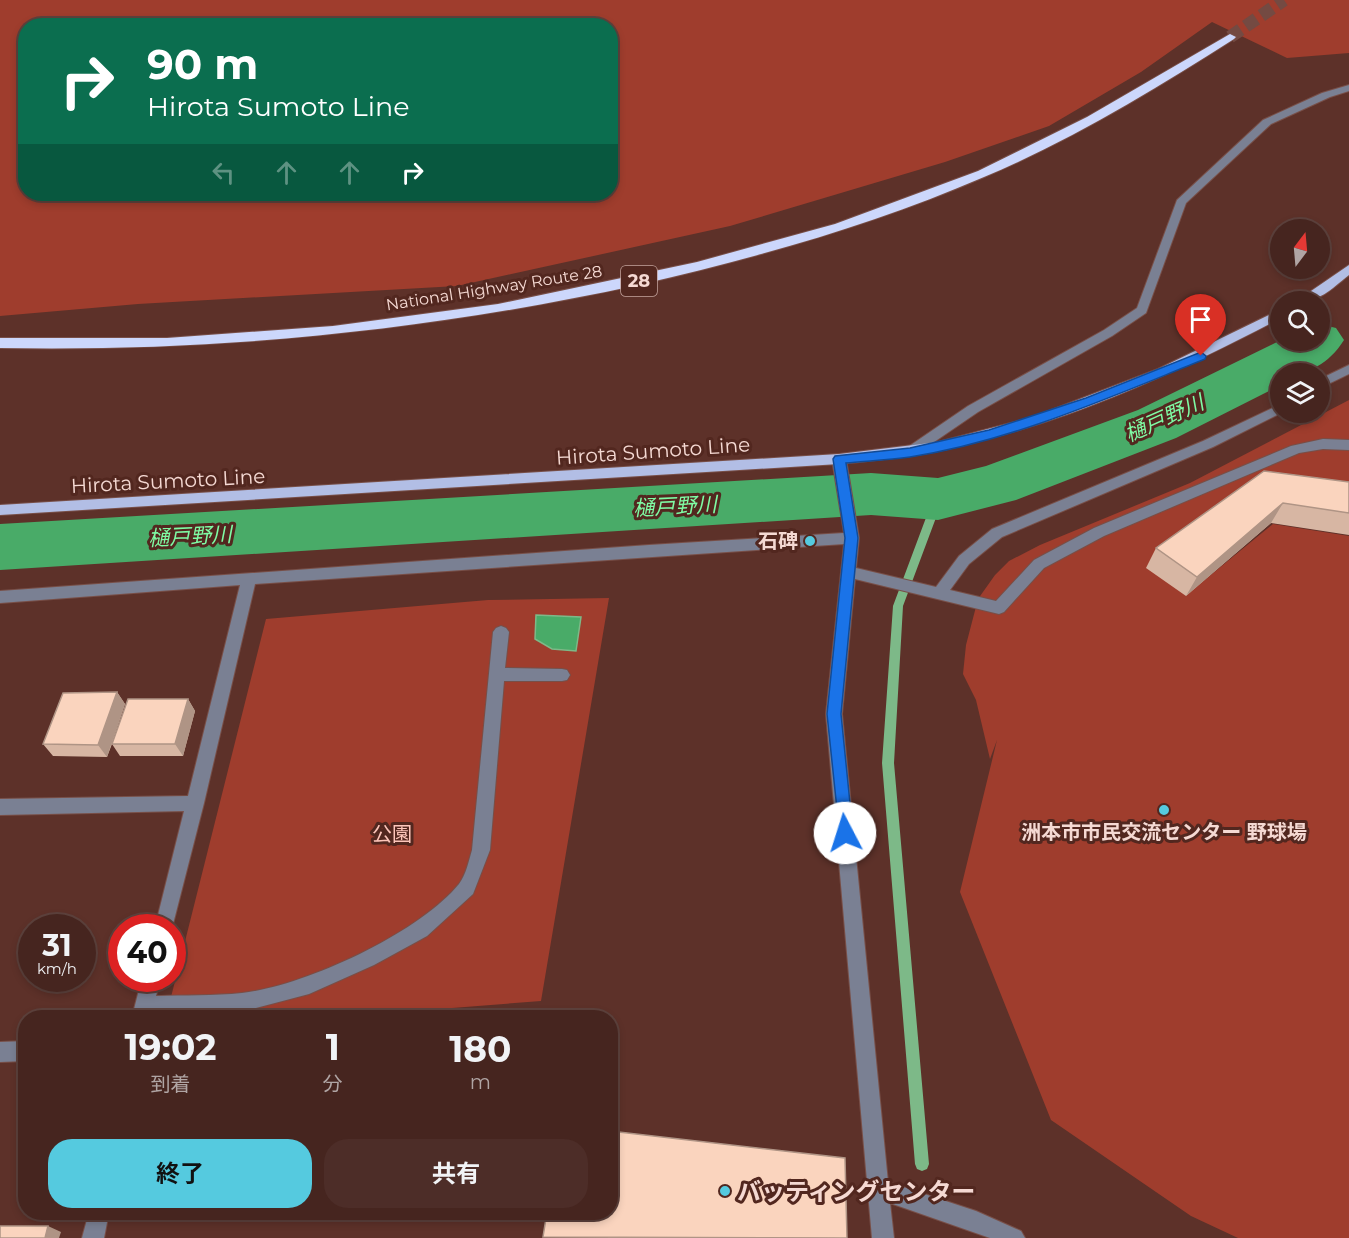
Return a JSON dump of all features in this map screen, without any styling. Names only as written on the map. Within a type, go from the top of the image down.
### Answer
[{"type":"highway","name":"National Highway Route 28","points":[[0,343],[178,342],[327,332],[461,315],[594,291],[716,262],[842,227],[945,189],[1029,152],[1106,112],[1230,37]]},
{"type":"main road","points":[[1320,291],[1349,269]]},
{"type":"main road","name":"Hirota Sumoto Line","points":[[0,510],[840,466],[991,434],[1090,401],[1201,356],[1270,319]]},
{"type":"street","points":[[910,453],[973,409],[1108,333],[1142,310],[1181,202],[1267,122],[1326,95],[1349,88]]},
{"type":"street","points":[[1330,379],[1349,369]]},
{"type":"street","points":[[940,594],[964,559],[980,544],[997,533],[1208,444],[1270,413]]},
{"type":"street","points":[[850,572],[999,608],[1039,564],[1099,532],[1270,457],[1305,447],[1349,446]]},
{"type":"street","points":[[840,466],[851,532],[850,572],[834,714],[883,1238]]},
{"type":"street","points":[[0,597],[851,532]]},
{"type":"street","points":[[167,914],[249,578]]},
{"type":"street","points":[[162,1010],[244,1002],[309,985],[368,959],[421,930],[467,888],[481,850],[501,632]]},
{"type":"street","points":[[497,674],[562,675]]},
{"type":"street","points":[[0,807],[196,803]]},
{"type":"street","points":[[143,1010],[147,992]]},
{"type":"street","points":[[0,1052],[18,1051]]},
{"type":"street","points":[[879,1189],[976,1221],[1014,1238]]},
{"type":"street","points":[[93,1238],[97,1220]]},
{"type":"green space","points":[[0,0],[1349,0],[1349,53],[1287,58],[1212,22],[1141,72],[1049,126],[945,162],[730,226],[457,286],[138,304],[0,316]]},
{"type":"green space","name":"洲本市市民交流センター 野球場","points":[[1349,400],[1349,505],[1253,491],[1185,596],[1273,524],[1349,536],[1349,1238],[1238,1238],[1191,1216],[1051,1120],[960,892],[997,740],[990,759],[976,700],[963,674],[966,645],[978,599],[995,575],[1009,561],[1040,545],[1190,483],[1305,423],[1330,423],[1330,410]]},
{"type":"green space","name":"公園","points":[[609,598],[541,1001],[426,1010],[168,1010],[172,992],[186,992],[186,937],[266,619],[488,600]]},
{"type":"shaded area","points":[[536,615],[581,617],[576,651],[552,649],[535,639]]},
{"type":"building","points":[[1264,471],[1349,482],[1349,513],[1283,503],[1197,577],[1156,548]]},
{"type":"building","points":[[117,692],[98,745],[43,744],[63,693]]},
{"type":"building","points":[[128,699],[188,699],[175,744],[112,744]]},
{"type":"building","name":"バッティングセンター","points":[[618,1132],[845,1158],[847,1238],[543,1237],[546,1220],[618,1220]]},
{"type":"building","points":[[0,1226],[48,1226],[45,1238],[0,1238]]},
{"type":"waterway","name":"樋戸野川","points":[[0,547],[871,494],[938,499],[996,485],[1157,424],[1290,359],[1302,351]]},
{"type":"waterway","points":[[922,1164],[888,763],[898,606],[938,499]]},
{"type":"tunnel","points":[[1230,37],[1284,0]]},
{"type":"place","name":"石碑","points":[[810,541]]},
{"type":"place","name":"洲本市市民交流センター 野球場","points":[[1164,810]]},
{"type":"place","name":"バッティングセンター","points":[[725,1191]]},
{"type":"route","points":[[845,833],[834,714],[852,538],[839,459],[910,453],[991,434],[1090,401],[1201,356]]}]
